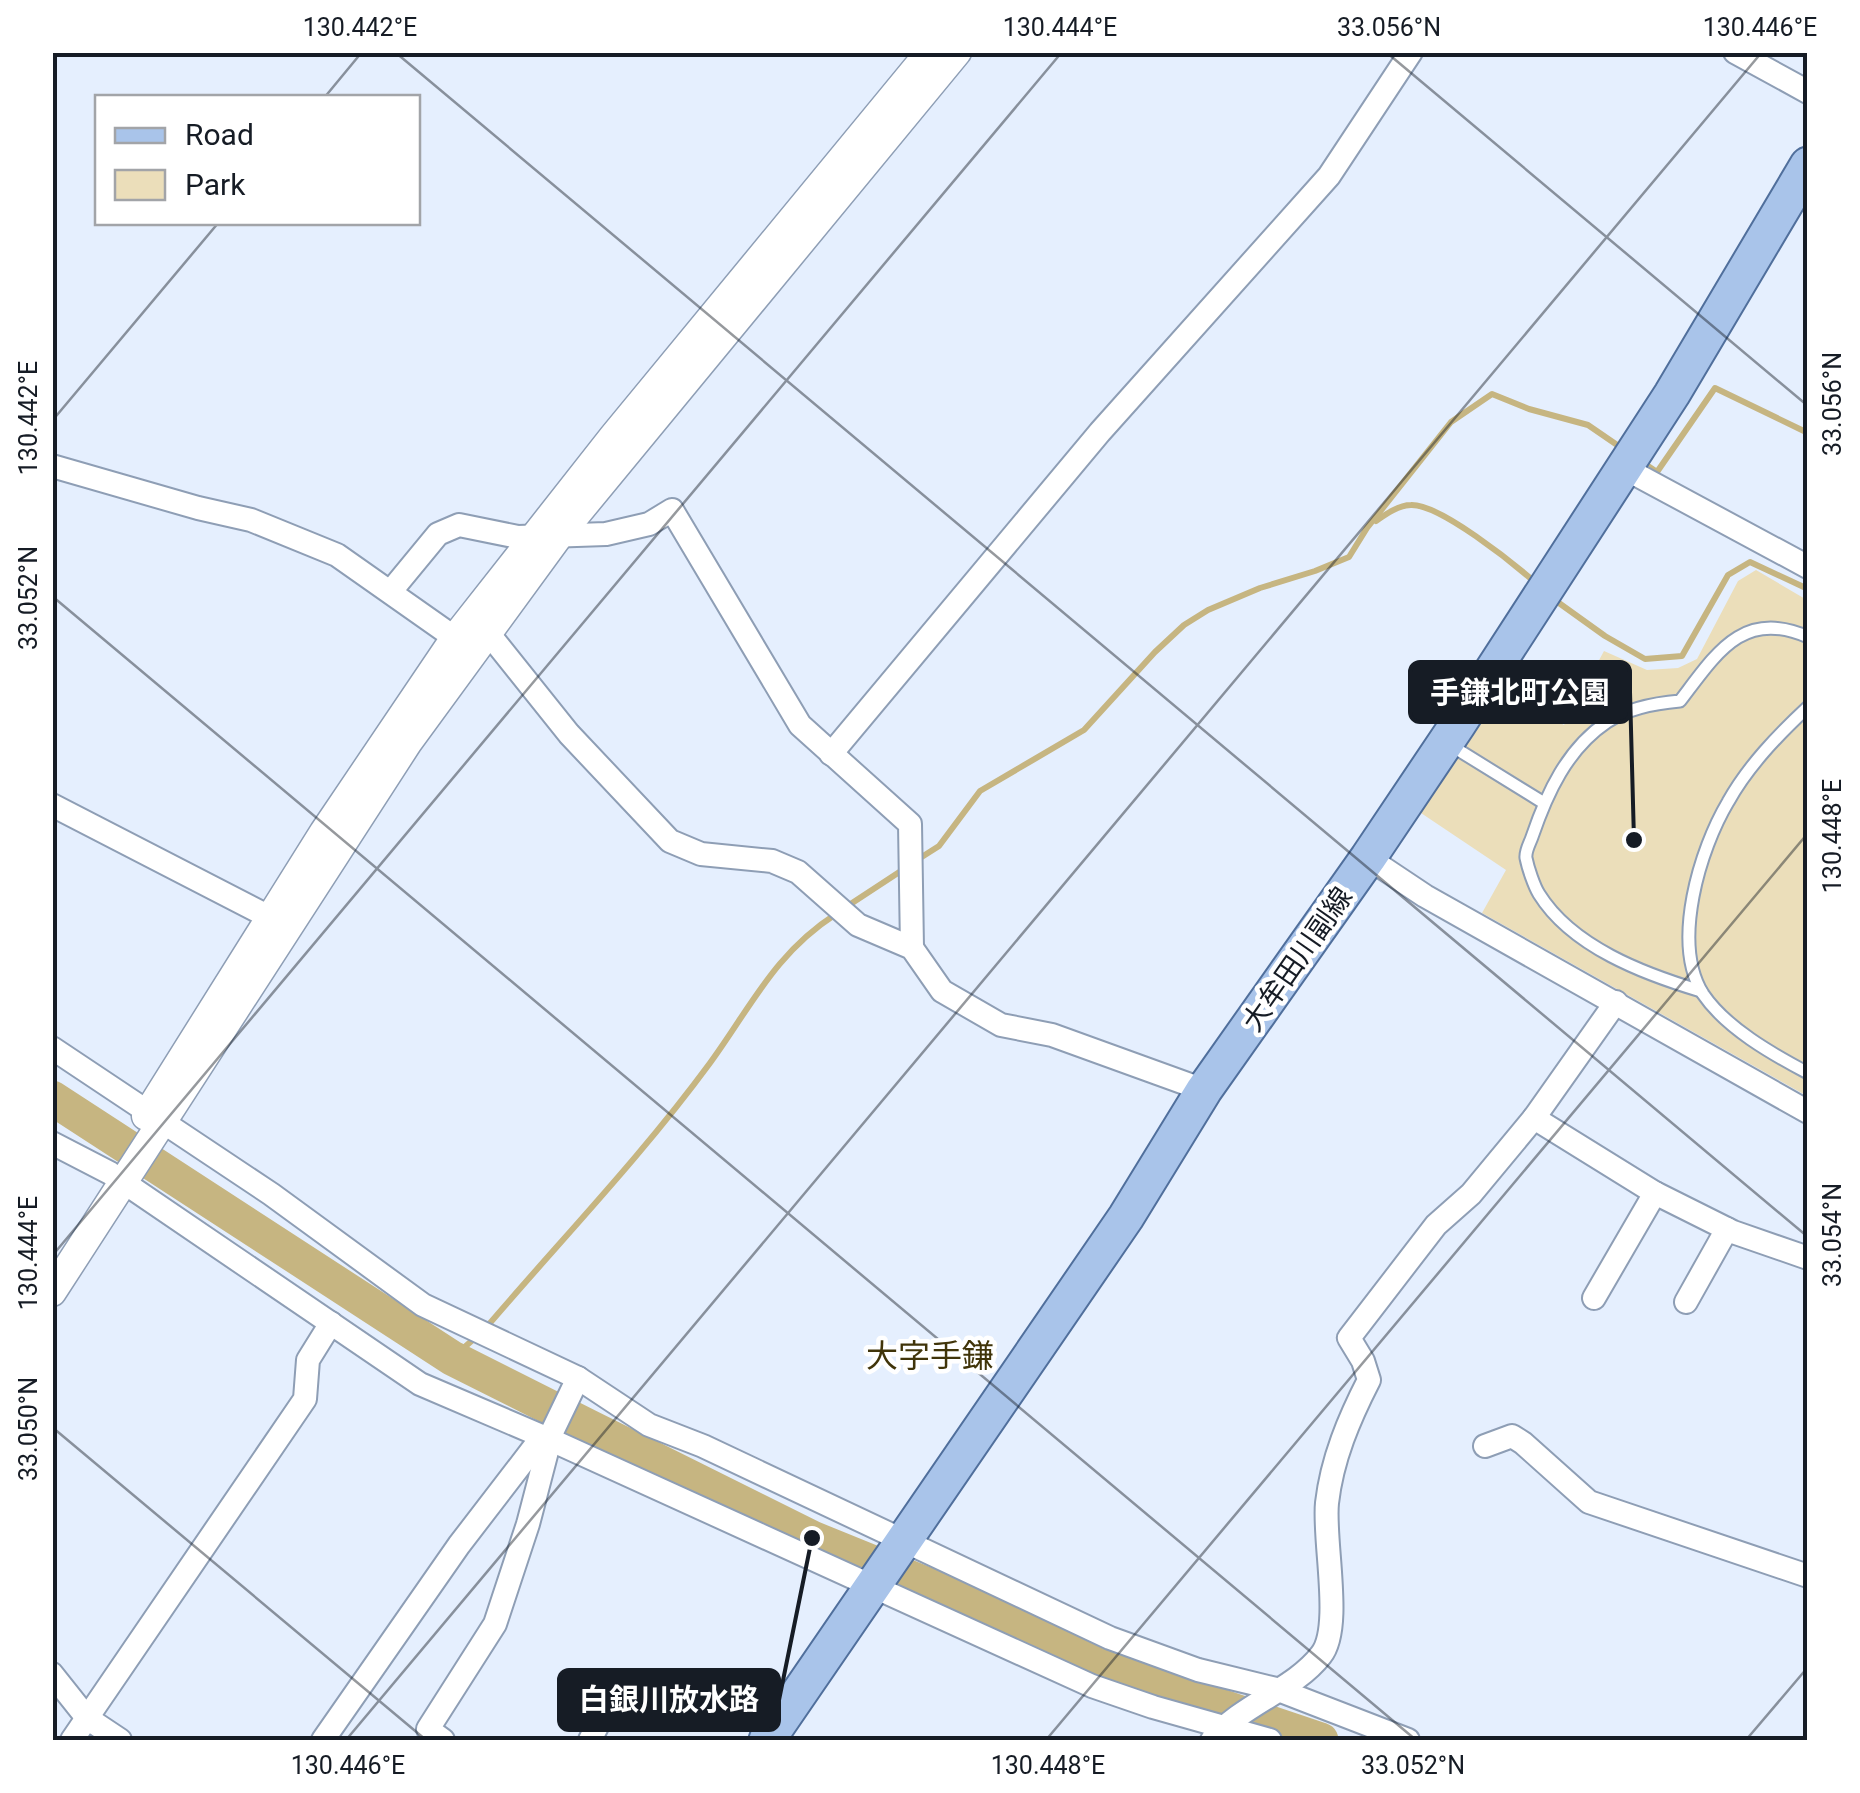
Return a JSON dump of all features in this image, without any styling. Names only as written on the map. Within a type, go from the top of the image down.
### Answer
[{"type":"main road","name":"大牟田川副線","points":[[767,1740],[1126,1217],[1204,1090],[1368,858],[1797,208],[1808,165]]},
{"type":"street","points":[[278,922],[489,634],[548,535],[930,52]]},
{"type":"street","points":[[52,1292],[117,1177],[278,922],[390,730],[455,638],[548,535],[957,52]]},
{"type":"street","points":[[831,754],[1100,432],[1329,176],[1411,52]]},
{"type":"street","points":[[1734,52],[1808,92]]},
{"type":"street","points":[[52,466],[251,520],[337,555],[455,638],[489,634]]},
{"type":"street","points":[[1624,468],[1808,567]]},
{"type":"street","points":[[391,591],[438,534],[459,525],[518,536],[606,534],[649,524],[672,510],[800,725],[910,824],[912,948]]},
{"type":"street","points":[[489,634],[568,734],[670,841],[702,854],[772,861],[798,872],[858,926],[912,948],[942,991],[1002,1025],[1052,1036],[1204,1090]]},
{"type":"street","points":[[52,805],[278,922]]},
{"type":"street","points":[[1368,858],[1425,896],[1808,1112]]},
{"type":"street","points":[[1218,1733],[1302,1674],[1324,1653],[1332,1628],[1327,1505],[1337,1452],[1368,1380],[1363,1360],[1349,1338],[1436,1225],[1471,1194],[1534,1118],[1616,1002]]},
{"type":"street","points":[[52,1048],[271,1194],[422,1305],[649,1425],[703,1446],[902,1544],[1110,1638],[1198,1670],[1276,1689],[1408,1740]]},
{"type":"street","points":[[1534,1118],[1655,1193],[1727,1229],[1808,1258]]},
{"type":"street","points":[[52,1143],[117,1177],[420,1384],[548,1436],[1092,1686],[1218,1733],[1270,1740]]},
{"type":"street","points":[[52,1262],[117,1177]]},
{"type":"street","points":[[1594,1298],[1655,1193]]},
{"type":"street","points":[[1686,1302],[1727,1229]]},
{"type":"street","points":[[72,1740],[305,1399],[308,1360],[331,1323]]},
{"type":"street","points":[[323,1740],[459,1545],[548,1436],[575,1384]]},
{"type":"street","points":[[427,1736],[495,1624],[528,1524],[548,1436]]},
{"type":"street","points":[[1486,1446],[1512,1436],[1589,1502],[1808,1576]]},
{"type":"street","points":[[52,1674],[87,1718],[120,1740]]},
{"type":"street","points":[[590,1740],[607,1707]]},
{"type":"lane","points":[[1702,991],[1628,964],[1588,941],[1554,914],[1536,890],[1525,856],[1558,774],[1592,734],[1621,714],[1680,701],[1713,661],[1745,632],[1772,625],[1808,638]]},
{"type":"lane","points":[[1808,708],[1744,778],[1716,826],[1696,882],[1689,926],[1690,952],[1702,991],[1726,1018],[1808,1073]]},
{"type":"lane","points":[[1455,748],[1544,802]]},
{"type":"green space","points":[[1756,570],[1807,600],[1807,1096],[1482,913],[1506,870],[1415,809],[1496,685],[1564,725],[1604,651],[1647,670],[1678,668],[1697,659],[1738,581]]},
{"type":"waterway","points":[[1642,462],[1657,472],[1715,388],[1808,433]]},
{"type":"waterway","points":[[917,860],[939,846],[980,791],[1084,730],[1184,625],[1260,588],[1349,557],[1367,528],[1451,422],[1492,394],[1588,425],[1623,449]]},
{"type":"waterway","points":[[1376,521],[1402,507],[1424,507],[1476,536],[1536,583]]},
{"type":"waterway","points":[[1552,598],[1645,659],[1682,656],[1728,575],[1750,562],[1808,589]]},
{"type":"waterway","points":[[846,907],[907,867]]},
{"type":"waterway","points":[[484,1330],[656,1132],[780,964],[836,914]]},
{"type":"waterway","points":[[52,1098],[452,1358],[812,1538],[950,1594],[1095,1664],[1321,1740]]},
{"type":"waterway","points":[[452,1358],[475,1338]]},
{"type":"place","name":"手鎌北町公園","points":[[1634,840]]},
{"type":"place","name":"白銀川放水路","points":[[812,1538]]},
{"type":"district","name":"大字手鎌","points":[[930,1356]]}]
